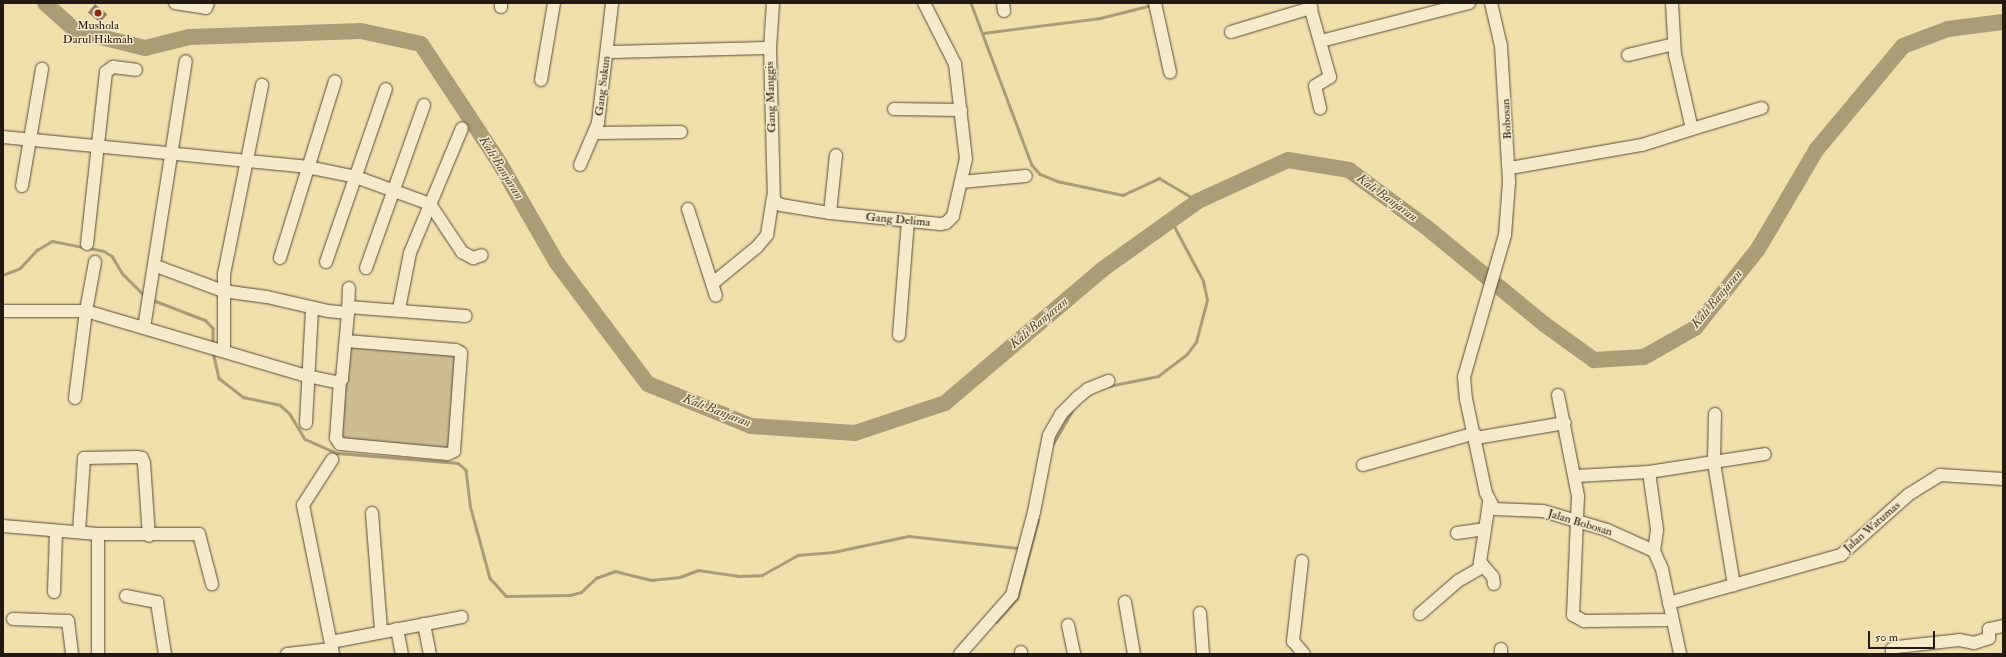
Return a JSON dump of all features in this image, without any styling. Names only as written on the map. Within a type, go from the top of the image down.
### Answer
[{"type":"street","points":[[175,3],[206,8],[208,3]]},
{"type":"street","points":[[541,80],[554,3]]},
{"type":"street","name":"Gang Sukun","points":[[580,165],[596,133],[612,3]]},
{"type":"street","name":"Gang Manggis","points":[[713,283],[757,247],[767,235],[773,194],[770,48],[773,3]]},
{"type":"street","name":"Gang Delima","points":[[773,194],[781,205],[830,213],[908,221],[946,223],[953,216],[966,160],[961,110],[952,53],[924,3]]},
{"type":"street","points":[[1321,41],[1469,3]]},
{"type":"street","name":"Bobosan","points":[[1475,436],[1466,399],[1464,377],[1478,320],[1505,235],[1510,168],[1501,46],[1491,3]]},
{"type":"street","points":[[1672,3],[1674,44],[1692,129]]},
{"type":"street","points":[[1156,6],[1170,72]]},
{"type":"street","points":[[1231,32],[1310,6],[1330,77],[1315,86],[1320,108]]},
{"type":"street","points":[[1628,55],[1674,44]]},
{"type":"street","points":[[607,52],[770,48]]},
{"type":"street","points":[[144,328],[156,266],[171,154],[186,61]]},
{"type":"street","points":[[88,244],[106,72],[113,67],[136,70]]},
{"type":"street","points":[[22,186],[42,69]]},
{"type":"street","points":[[280,258],[307,167],[335,81]]},
{"type":"street","points":[[223,351],[223,291],[231,230],[262,85]]},
{"type":"street","points":[[326,262],[386,90]]},
{"type":"street","points":[[366,268],[395,191],[424,105]]},
{"type":"street","points":[[1510,168],[1642,145],[1762,108]]},
{"type":"street","points":[[894,109],[961,110]]},
{"type":"street","points":[[399,309],[410,253],[462,128]]},
{"type":"street","points":[[596,133],[681,132]]},
{"type":"street","points":[[3,137],[307,167],[356,177],[430,204],[462,252],[473,258],[482,255]]},
{"type":"street","points":[[830,213],[836,155]]},
{"type":"street","points":[[961,182],[1026,176]]},
{"type":"street","points":[[688,209],[716,296]]},
{"type":"street","points":[[899,335],[908,221]]},
{"type":"street","points":[[75,398],[86,310],[95,262]]},
{"type":"street","points":[[156,266],[223,291],[267,297],[312,308],[348,310],[399,309],[466,316]]},
{"type":"street","points":[[346,341],[456,350],[461,353],[454,452],[448,454],[340,444],[336,438],[340,381],[346,341],[349,288]]},
{"type":"street","points":[[306,423],[307,376],[312,308]]},
{"type":"street","points":[[3,311],[86,310],[307,376],[340,381]]},
{"type":"street","points":[[960,654],[1008,601],[1024,551],[1048,435],[1061,414],[1077,398],[1088,389],[1108,381]]},
{"type":"street","points":[[1558,395],[1576,476],[1576,520],[1572,606],[1576,619],[1672,620]]},
{"type":"street","points":[[1715,414],[1714,463],[1734,585]]},
{"type":"street","points":[[1363,465],[1475,436],[1565,423]]},
{"type":"street","points":[[1420,614],[1458,580],[1473,575],[1480,562],[1489,503],[1475,436]]},
{"type":"street","points":[[1576,476],[1649,472],[1766,454]]},
{"type":"street","points":[[79,532],[84,458],[137,457],[142,458],[144,463],[149,536]]},
{"type":"street","points":[[332,460],[303,505],[332,649]]},
{"type":"street","points":[[1649,472],[1656,530],[1654,551],[1660,562],[1680,654]]},
{"type":"street","name":"Jalan Watumas","points":[[1669,603],[1841,555],[1908,495],[1936,477],[2003,479]]},
{"type":"street","name":"Jalan Bobosan","points":[[1489,503],[1498,510],[1543,511],[1576,520],[1607,530],[1654,551]]},
{"type":"street","points":[[372,514],[381,632]]},
{"type":"street","points":[[3,526],[98,534],[149,536],[199,534],[212,584]]},
{"type":"street","points":[[1457,533],[1484,530]]},
{"type":"street","points":[[54,592],[56,531]]},
{"type":"street","points":[[98,534],[98,654]]},
{"type":"street","points":[[1302,561],[1293,641],[1304,654]]},
{"type":"street","points":[[1480,562],[1493,577],[1494,584]]},
{"type":"street","points":[[126,596],[157,602],[165,654]]},
{"type":"street","points":[[1125,602],[1134,654]]},
{"type":"street","points":[[1200,613],[1203,654]]},
{"type":"street","points":[[286,654],[332,649],[381,632],[462,617]]},
{"type":"street","points":[[12,619],[68,621],[72,654]]},
{"type":"street","points":[[424,624],[430,654]]},
{"type":"street","points":[[1068,625],[1074,654]]},
{"type":"street","points":[[1892,654],[1892,649],[1897,647],[1959,640],[1974,643],[1989,638],[1990,629],[2003,626]]},
{"type":"street","points":[[397,629],[402,654]]},
{"type":"shaded area","points":[[347,337],[465,345],[457,458],[339,450]]},
{"type":"building","name":"Mushola Darul Hikmah","points":[[95,4],[107,14],[100,23],[88,12]]},
{"type":"waterway","name":"Kali Banjaran","points":[[45,3],[76,31],[145,48],[189,37],[361,31],[421,44],[500,164],[557,263],[648,384],[751,426],[855,433],[945,403],[1103,269],[1198,201],[1288,160],[1349,170],[1426,227],[1544,324],[1594,360],[1644,357],[1695,328],[1758,249],[1817,149],[1903,46],[1948,29],[2003,22]]},
{"type":"waterway","points":[[971,3],[1032,165],[1040,174],[1057,181],[1123,195],[1159,178],[1198,201]]},
{"type":"waterway","points":[[983,33],[1100,18],[1152,5]]},
{"type":"waterway","points":[[1109,386],[1158,376],[1187,354],[1196,342],[1207,300],[1203,281],[1171,221]]},
{"type":"waterway","points":[[3,275],[20,268],[37,250],[52,241],[84,247]]},
{"type":"waterway","points":[[89,248],[104,251],[112,256],[123,274],[145,296]]},
{"type":"waterway","points":[[153,300],[205,320],[213,328],[213,345]]},
{"type":"waterway","points":[[213,352],[219,378],[243,397],[280,405],[290,414],[305,439],[337,453],[458,463],[466,470],[470,505],[490,578],[506,596],[570,595],[581,592],[596,578],[615,571],[651,580],[680,577],[698,570],[739,576],[762,575],[798,555],[833,552],[909,536],[1017,548]]},
{"type":"waterway","points":[[1053,444],[1072,411]]},
{"type":"waterway","points":[[996,622],[1017,599],[1038,520]]},
{"type":"place","name":"Mushola Darul Hikmah","points":[[98,13]]}]
